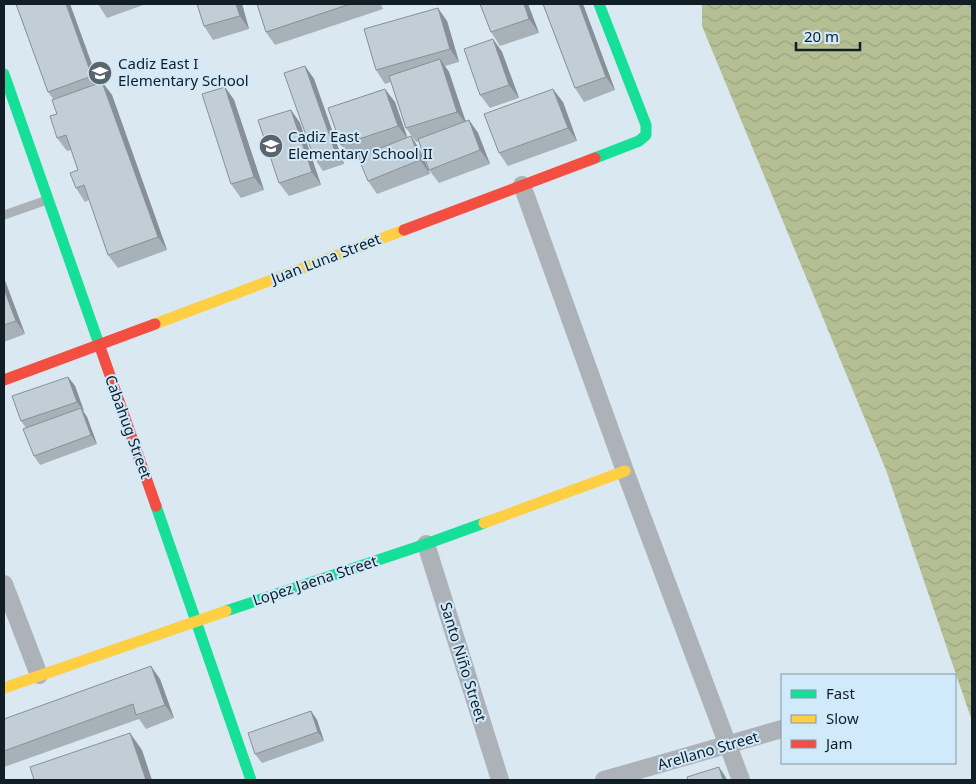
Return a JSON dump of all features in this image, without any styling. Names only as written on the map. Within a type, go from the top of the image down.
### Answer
[{"type":"street","name":"Juan Luna Street","points":[[4,380],[639,141],[646,135],[646,125],[599,4]]},
{"type":"street","name":"Cabahug Street","points":[[4,74],[98,346],[198,620],[251,780]]},
{"type":"street","points":[[522,185],[625,471],[741,780]]},
{"type":"street","name":"Lopez Jaena Street","points":[[4,688],[198,620],[426,544],[625,471]]},
{"type":"street","name":"Santo Niño Street","points":[[426,544],[500,780]]},
{"type":"street","points":[[4,584],[39,676]]},
{"type":"street","name":"Arellano Street","points":[[604,780],[728,746],[781,728]]},
{"type":"lane","points":[[4,215],[48,200]]},
{"type":"water","points":[[702,4],[972,4],[972,721],[886,470],[702,26]]},
{"type":"building","points":[[16,4],[66,4],[92,76],[48,92]]},
{"type":"building","points":[[197,4],[236,4],[240,16],[204,26]]},
{"type":"building","points":[[257,4],[350,4],[266,32]]},
{"type":"building","points":[[480,4],[524,4],[529,19],[491,32]]},
{"type":"building","points":[[543,4],[579,4],[606,77],[575,88]]},
{"type":"building","points":[[438,8],[450,49],[376,70],[364,29]]},
{"type":"building","points":[[493,39],[509,85],[480,95],[464,49]]},
{"type":"building","points":[[440,59],[457,112],[406,128],[389,76]]},
{"type":"building","points":[[305,66],[335,151],[314,158],[284,73]]},
{"type":"building","points":[[102,82],[158,237],[108,255],[84,185],[76,188],[70,173],[78,170],[66,135],[57,138],[50,116],[57,114],[52,100]]},
{"type":"building","points":[[225,87],[254,177],[231,184],[202,94]]},
{"type":"building","points":[[385,89],[398,126],[341,145],[328,108]]},
{"type":"building","points":[[553,89],[568,128],[499,153],[484,114]]},
{"type":"building","points":[[291,110],[312,172],[279,183],[258,120]]},
{"type":"building","points":[[469,120],[480,150],[429,170],[418,139]]},
{"type":"building","points":[[411,136],[420,160],[368,181],[358,157]]},
{"type":"building","points":[[4,289],[16,321],[4,325]]},
{"type":"building","points":[[68,377],[77,402],[21,421],[12,396]]},
{"type":"building","points":[[81,408],[91,435],[34,456],[23,429]]},
{"type":"building","points":[[151,666],[165,705],[136,715],[133,704],[4,751],[4,719]]},
{"type":"building","points":[[311,711],[318,732],[255,754],[248,733]]},
{"type":"building","points":[[130,733],[146,780],[34,780],[30,767]]},
{"type":"building","points":[[719,767],[723,780],[688,780],[687,777]]},
{"type":"traffic: fast","points":[[595,158],[639,141],[646,135],[646,125],[599,4]]},
{"type":"traffic: fast","points":[[4,74],[100,347]]},
{"type":"traffic: fast","points":[[156,506],[251,780]]},
{"type":"traffic: fast","points":[[226,611],[484,523]]},
{"type":"traffic: slow","points":[[155,324],[404,230]]},
{"type":"traffic: slow","points":[[484,523],[625,471]]},
{"type":"traffic: slow","points":[[4,688],[226,611]]},
{"type":"traffic: jam","points":[[404,230],[595,158]]},
{"type":"traffic: jam","points":[[4,380],[155,324]]},
{"type":"traffic: jam","points":[[100,347],[156,506]]},
{"type":"place","name":"Cadiz East I Elementary School","points":[[100,73]]},
{"type":"place","name":"Cadiz East Elementary School II","points":[[271,146]]}]
